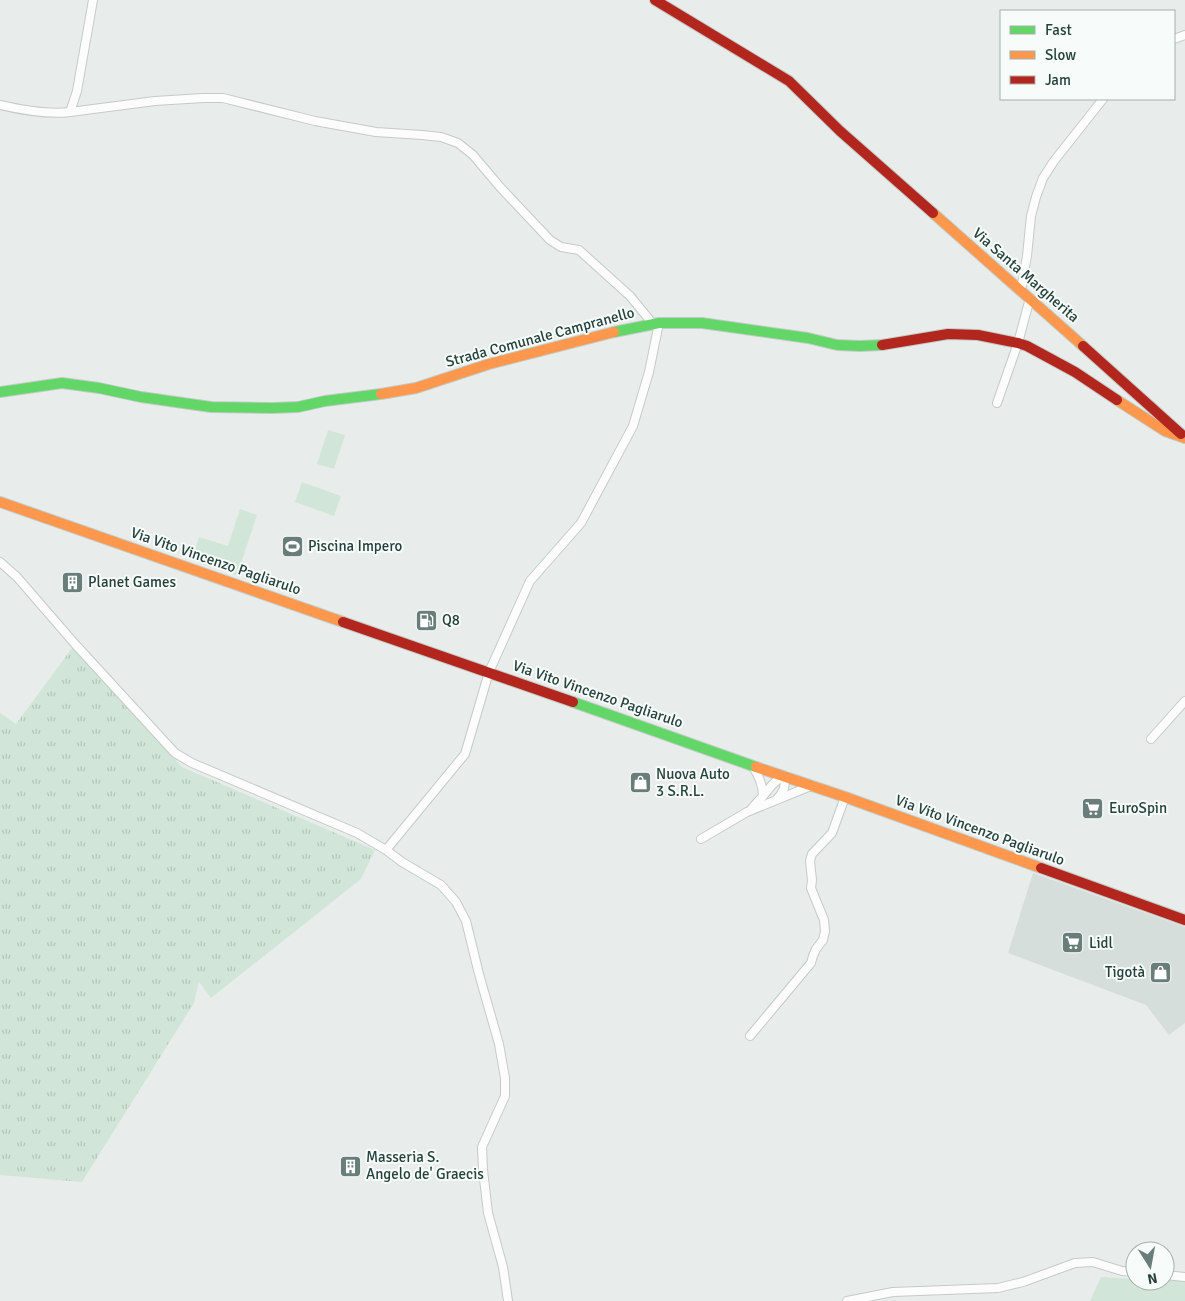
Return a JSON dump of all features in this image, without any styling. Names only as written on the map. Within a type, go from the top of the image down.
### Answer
[{"type":"street","points":[[70,112],[77,92],[93,0]]},
{"type":"street","name":"Via Santa Margherita","points":[[655,0],[789,81],[846,137],[1021,290],[1185,438]]},
{"type":"street","points":[[0,105],[16,109],[60,113],[155,101],[222,98],[315,121],[376,132],[441,137],[458,143],[473,155],[550,240],[561,247],[579,250],[630,296],[656,324],[649,372],[633,426],[581,523],[530,581],[489,672],[464,754],[386,850]]},
{"type":"street","points":[[1021,290],[1031,216],[1043,178],[1101,100]]},
{"type":"street","points":[[997,403],[1018,343],[1030,298]]},
{"type":"street","name":"Strada Comunale Campranello","points":[[0,392],[62,383],[211,407],[298,407],[325,401],[372,396],[416,388],[489,364],[630,328],[656,324],[702,323],[799,337],[837,345],[885,345],[948,334],[978,335],[1018,343],[1028,346],[1075,372],[1165,431],[1185,438]]},
{"type":"street","name":"Via Vito Vincenzo Pagliarulo","points":[[0,502],[813,785],[1185,920]]},
{"type":"street","points":[[0,562],[17,577],[176,753],[192,763],[357,832],[440,885],[456,902],[466,921],[499,1044],[505,1078],[505,1096],[482,1147],[488,1212],[504,1267],[508,1301]]},
{"type":"street","points":[[1151,739],[1185,701]]},
{"type":"street","points":[[752,765],[761,780],[763,796]]},
{"type":"street","points":[[747,812],[757,804],[772,785],[784,776]]},
{"type":"street","points":[[776,800],[783,793],[785,787],[784,776]]},
{"type":"street","points":[[701,839],[747,812],[813,785]]},
{"type":"street","points":[[750,1036],[811,963],[816,949],[823,940],[825,931],[824,920],[811,888],[810,861],[812,854],[832,833],[845,797]]},
{"type":"street","points":[[847,1301],[893,1292],[998,1288],[1024,1282],[1075,1262],[1093,1262],[1125,1271]]},
{"type":"shaded area","points":[[1033,873],[1185,927],[1185,1023],[1169,1035],[1146,1005],[1008,953]]},
{"type":"green space","points":[[328,430],[345,435],[334,469],[317,464]]},
{"type":"green space","points":[[302,482],[341,496],[334,516],[295,502]]},
{"type":"green space","points":[[240,509],[257,515],[237,575],[192,560],[199,537],[228,546]]},
{"type":"green space","points":[[75,644],[182,767],[375,850],[361,879],[211,998],[199,982],[194,1003],[82,1182],[0,1175],[0,713],[16,724]]},
{"type":"green space","points":[[1101,1277],[1125,1278],[1125,1291],[1175,1291],[1175,1281],[1185,1281],[1185,1301],[1090,1301]]},
{"type":"traffic: fast","points":[[614,332],[659,323],[702,323],[808,338],[837,345],[882,345]]},
{"type":"traffic: fast","points":[[0,392],[62,383],[211,407],[272,408],[298,407],[325,401],[381,394]]},
{"type":"traffic: fast","points":[[573,702],[756,767]]},
{"type":"traffic: slow","points":[[933,213],[1083,346]]},
{"type":"traffic: slow","points":[[381,394],[416,388],[489,364],[614,332]]},
{"type":"traffic: slow","points":[[1117,400],[1165,431],[1185,438]]},
{"type":"traffic: slow","points":[[0,502],[343,622]]},
{"type":"traffic: slow","points":[[756,767],[1041,868]]},
{"type":"traffic: jam","points":[[655,0],[789,81],[840,131],[933,213]]},
{"type":"traffic: jam","points":[[882,345],[948,334],[978,335],[1018,343],[1075,372],[1117,400]]},
{"type":"traffic: jam","points":[[1083,346],[1181,434]]},
{"type":"traffic: jam","points":[[343,622],[573,702]]},
{"type":"traffic: jam","points":[[1041,868],[1185,920]]},
{"type":"place","name":"Piscina Impero","points":[[292,546]]},
{"type":"place","name":"Planet Games","points":[[72,582]]},
{"type":"place","name":"Q8","points":[[426,620]]},
{"type":"place","name":"Nuova Auto 3 S.R.L.","points":[[640,783]]},
{"type":"place","name":"EuroSpin","points":[[1093,808]]},
{"type":"place","name":"Lidl","points":[[1073,943]]},
{"type":"place","name":"Tigotà","points":[[1161,972]]},
{"type":"place","name":"Masseria S. Angelo de' Graecis","points":[[350,1166]]}]
